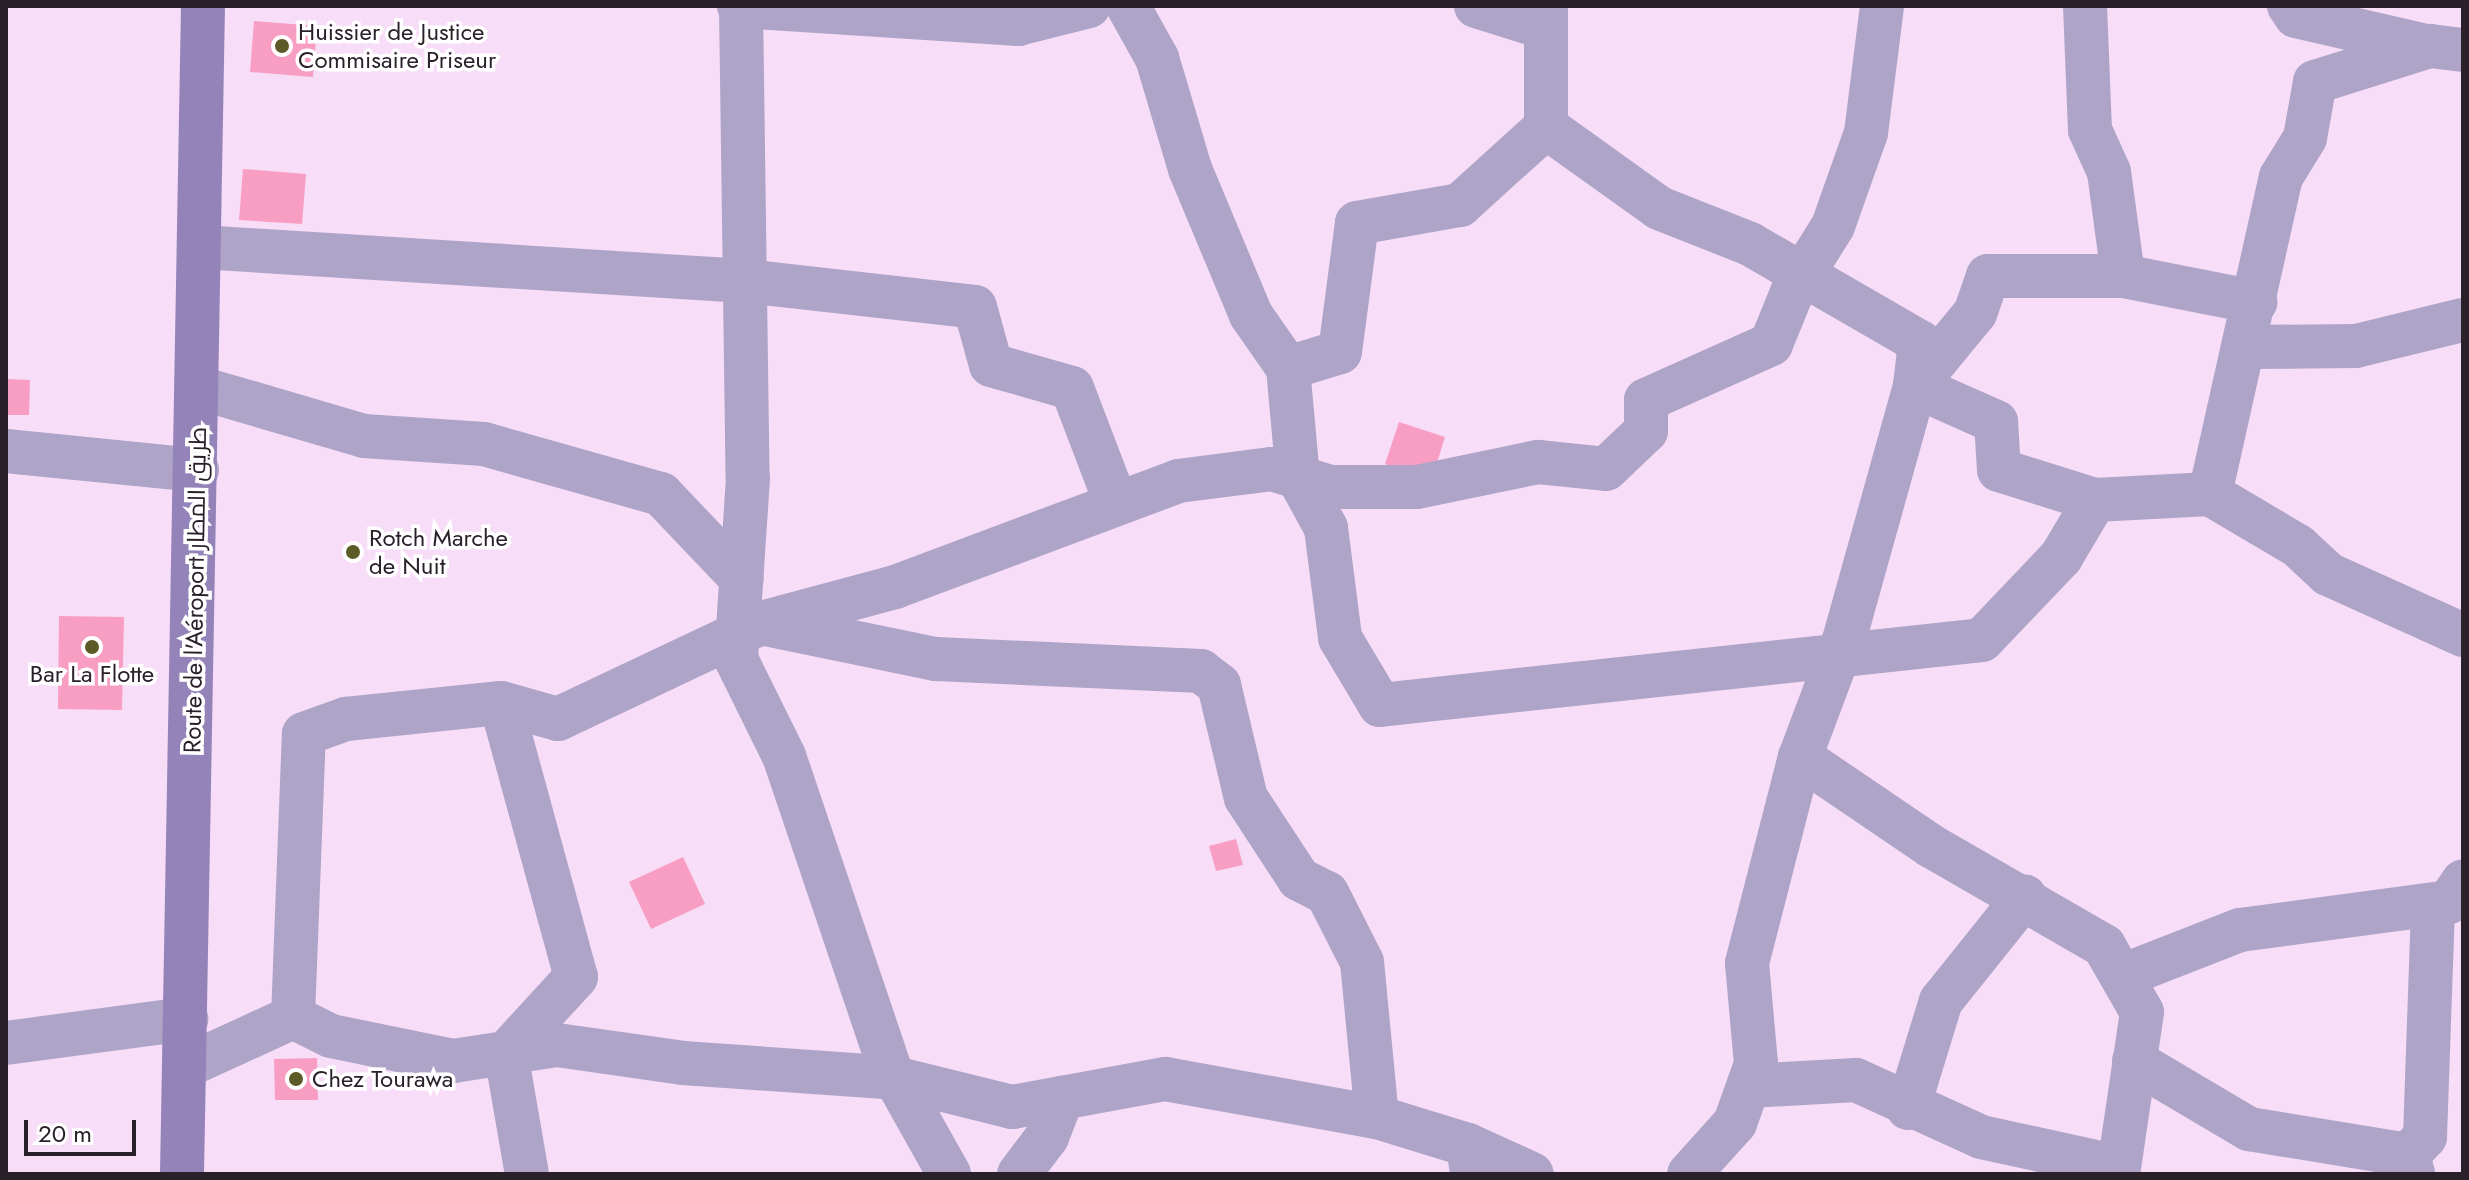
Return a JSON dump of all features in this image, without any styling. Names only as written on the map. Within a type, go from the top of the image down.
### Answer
[{"type":"main road","name":"Route de l'Aéroport طريق المطار","points":[[182,1174],[200,388],[203,6]]},
{"type":"street","points":[[949,1174],[895,1078],[784,756],[736,659],[749,630],[742,579],[745,281],[740,6],[1018,24],[1089,6]]},
{"type":"street","points":[[1128,6],[1157,58],[1190,169],[1251,315],[1288,368],[1298,477],[1326,528],[1340,638],[1380,705],[1840,650],[1982,640],[2061,557],[2095,500]]},
{"type":"street","points":[[1288,368],[1340,352],[1357,223],[1460,205],[1546,127],[1546,17],[1476,6]]},
{"type":"street","points":[[293,1017],[304,734],[346,719],[501,703],[558,719],[749,630],[895,587],[1178,481],[1272,469],[1330,487],[1417,487],[1538,462],[1606,469],[1646,431],[1646,400],[1771,344],[1804,272],[1833,226],[1866,133],[1882,6]]},
{"type":"street","points":[[2085,6],[2090,130],[2109,172],[2123,276]]},
{"type":"street","points":[[2289,6],[2296,16],[2346,16],[2446,48]]},
{"type":"street","points":[[2210,494],[2281,177],[2305,138],[2315,82],[2346,16]]},
{"type":"street","points":[[2315,82],[2446,48]]},
{"type":"street","points":[[1546,127],[1659,208],[1804,272],[1920,342],[1915,386],[1840,650],[1800,757],[1747,963],[1756,1064],[1735,1123],[1689,1174]]},
{"type":"street","points":[[200,247],[745,281],[975,307],[991,365],[1072,388],[1116,503]]},
{"type":"street","points":[[1915,386],[1975,313],[1988,276],[2123,276],[2255,302]]},
{"type":"street","points":[[2245,347],[2356,346],[2463,320]]},
{"type":"street","points":[[1915,386],[1996,422],[1999,470],[2095,500],[2210,494],[2298,546],[2328,574],[2463,635]]},
{"type":"street","points":[[200,388],[364,436],[484,444],[661,494],[742,579]]},
{"type":"street","points":[[6,451],[197,470]]},
{"type":"street","points":[[749,630],[936,659],[1201,671],[1219,685],[1246,798],[1299,879],[1327,893],[1362,962],[1377,1117]]},
{"type":"street","points":[[501,703],[576,977],[506,1053]]},
{"type":"street","points":[[1749,1086],[1856,1080],[1908,1108],[1981,1137],[2118,1170],[2142,1012],[2104,946],[2025,896],[1931,846],[1800,757]]},
{"type":"street","points":[[2122,976],[2240,930],[2448,893],[2425,1137],[2410,1164],[2249,1129],[2134,1061]]},
{"type":"street","points":[[1908,1108],[1941,1001],[2025,896]]},
{"type":"street","points":[[293,1017],[331,1036],[453,1061],[557,1045],[895,1078],[1012,1107],[1165,1079],[1377,1117],[1470,1160],[1532,1174]]},
{"type":"street","points":[[184,1067],[293,1017]]},
{"type":"street","points":[[6,1039],[186,1019]]},
{"type":"street","points":[[506,1053],[527,1174]]},
{"type":"street","points":[[1019,1174],[1047,1137],[1062,1098]]},
{"type":"building","points":[[254,21],[317,26],[313,77],[250,72]]},
{"type":"building","points":[[243,169],[306,174],[302,224],[239,220]]},
{"type":"building","points":[[6,379],[30,380],[29,415],[6,415]]},
{"type":"building","points":[[1399,422],[1445,437],[1432,479],[1385,464]]},
{"type":"building","points":[[59,616],[124,617],[122,710],[58,709]]},
{"type":"building","points":[[1236,839],[1243,865],[1216,871],[1209,846]]},
{"type":"building","points":[[683,857],[705,904],[651,929],[629,882]]},
{"type":"building","name":"Chez Tourawa","points":[[317,1058],[318,1100],[275,1100],[274,1059]]},
{"type":"place","name":"Huissier de Justice Commisaire Priseur","points":[[282,46]]},
{"type":"place","name":"Rotch Marche de Nuit","points":[[353,552]]},
{"type":"place","name":"Bar La Flotte","points":[[92,647]]},
{"type":"place","name":"Chez Tourawa","points":[[296,1079]]}]
